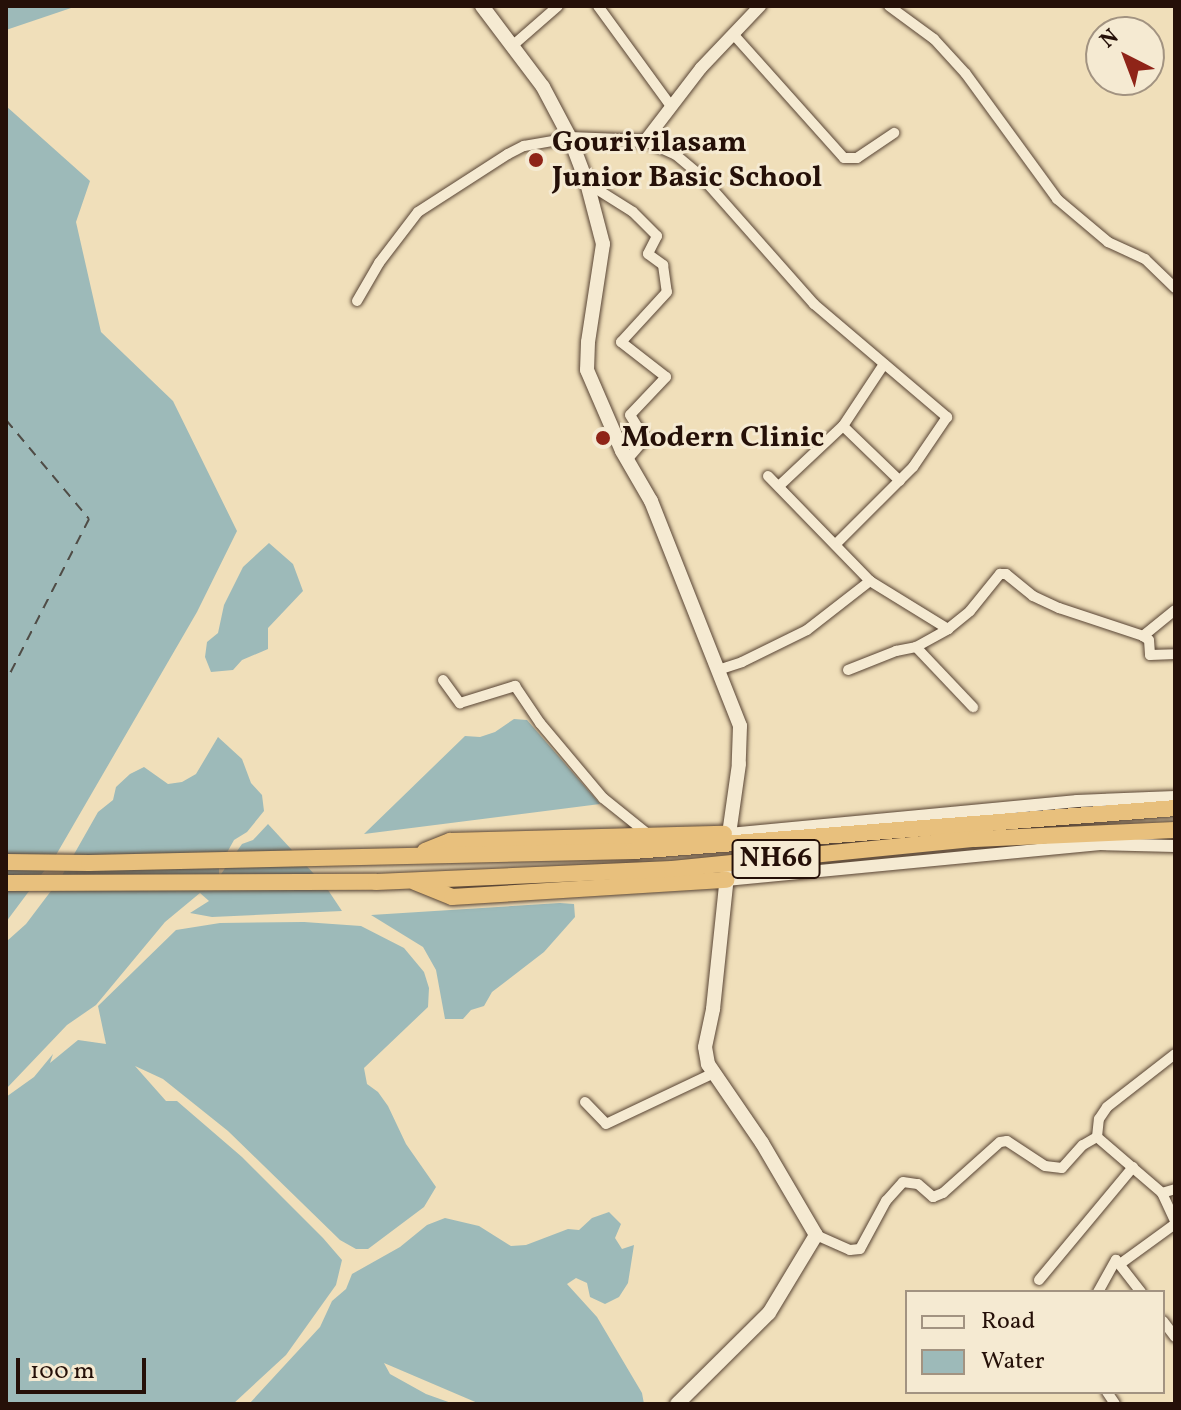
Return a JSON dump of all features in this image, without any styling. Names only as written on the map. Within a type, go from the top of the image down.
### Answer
[{"type":"highway","name":"NH66","points":[[6,862],[377,858],[675,848],[1175,808]]},
{"type":"highway","name":"NH66","points":[[6,883],[376,882],[672,869],[975,839],[1175,830]]},
{"type":"highway","points":[[413,857],[450,841],[729,834]]},
{"type":"highway","points":[[410,880],[452,897],[726,878]]},
{"type":"main road","points":[[482,6],[543,87],[570,138],[587,183],[603,244],[588,342],[587,370],[627,460],[651,501],[740,726],[739,764],[729,834]]},
{"type":"main road","points":[[677,1404],[769,1313],[816,1235],[762,1143],[708,1064],[705,1047],[713,1009],[726,878]]},
{"type":"street","points":[[511,47],[558,6]]},
{"type":"street","points":[[598,6],[630,54],[671,106]]},
{"type":"street","points":[[645,141],[671,106],[760,6]]},
{"type":"street","points":[[889,6],[934,39],[966,74],[1057,199],[1108,242],[1145,259],[1175,288]]},
{"type":"street","points":[[734,35],[844,158],[857,158],[894,133]]},
{"type":"street","points":[[357,301],[379,263],[418,212],[524,146],[570,138],[645,141],[676,155],[699,174],[814,304],[947,417],[900,481],[836,544]]},
{"type":"street","points":[[587,183],[633,212],[657,236],[648,254],[663,265],[667,292],[621,342],[666,377],[630,415],[645,439],[627,460]]},
{"type":"street","points":[[779,486],[843,426],[884,364]]},
{"type":"street","points":[[843,426],[900,481]]},
{"type":"street","points":[[768,476],[870,581],[948,629]]},
{"type":"street","points":[[848,670],[916,647],[948,629],[970,611],[994,580],[1006,574],[1033,596],[1059,608],[1143,636],[1151,645],[1150,655],[1175,654]]},
{"type":"street","points":[[718,670],[742,662],[807,630],[870,581]]},
{"type":"street","points":[[1143,636],[1175,610]]},
{"type":"street","points":[[916,647],[973,707]]},
{"type":"street","points":[[443,680],[460,703],[515,686],[540,723],[603,798],[649,835]]},
{"type":"street","points":[[729,834],[1077,801],[1175,797]]},
{"type":"street","points":[[726,878],[1100,844],[1175,846]]},
{"type":"street","points":[[1097,1137],[1099,1119],[1107,1107],[1175,1054]]},
{"type":"street","points":[[585,1102],[606,1124],[714,1073]]},
{"type":"street","points":[[1097,1137],[1162,1193],[1175,1222],[1120,1264]]},
{"type":"street","points":[[816,1235],[850,1250],[860,1249],[886,1201],[903,1182],[918,1184],[933,1197],[943,1193],[1000,1142],[1007,1141],[1045,1166],[1062,1168],[1083,1145],[1097,1137]]},
{"type":"street","points":[[1039,1280],[1133,1167]]},
{"type":"street","points":[[1162,1193],[1175,1189]]},
{"type":"street","points":[[1099,1290],[1116,1260],[1140,1290]]},
{"type":"water","points":[[6,6],[77,6],[6,30]]},
{"type":"water","points":[[6,106],[90,181],[76,222],[101,332],[173,401],[237,531],[197,612],[56,855],[6,922]]},
{"type":"water","points":[[269,543],[293,564],[303,591],[268,628],[268,649],[242,660],[233,670],[211,672],[205,657],[207,642],[218,633],[224,605],[243,567]]},
{"type":"water","points":[[514,719],[527,720],[600,804],[364,834],[465,736],[480,737],[495,732]]},
{"type":"water","points":[[218,737],[242,759],[251,783],[262,795],[264,811],[247,832],[234,840],[219,867],[219,877],[242,844],[253,840],[268,824],[326,887],[342,911],[212,917],[190,913],[209,901],[200,893],[165,922],[96,1005],[67,1025],[6,1089],[7,941],[26,924],[60,879],[98,812],[113,800],[116,787],[130,774],[144,767],[168,784],[182,782],[196,774]]},
{"type":"water","points":[[574,904],[575,917],[544,952],[492,992],[484,1006],[471,1010],[463,1019],[445,1019],[436,970],[423,947],[371,915]]},
{"type":"water","points":[[304,922],[361,926],[404,948],[424,972],[429,988],[428,1007],[364,1068],[367,1084],[378,1092],[388,1106],[406,1144],[436,1187],[424,1207],[368,1249],[356,1249],[340,1240],[228,1131],[163,1079],[135,1066],[166,1101],[177,1101],[242,1157],[323,1238],[342,1260],[336,1285],[286,1355],[233,1404],[6,1404],[6,1097],[34,1077],[53,1054],[50,1063],[78,1040],[106,1044],[98,1006],[176,930],[220,923]]},
{"type":"water","points":[[609,1212],[621,1224],[615,1238],[622,1249],[634,1245],[628,1283],[619,1297],[605,1304],[590,1297],[587,1283],[576,1278],[567,1284],[597,1317],[642,1393],[644,1404],[480,1404],[384,1363],[390,1374],[426,1394],[454,1404],[249,1404],[320,1327],[332,1301],[346,1289],[352,1274],[400,1247],[427,1225],[445,1218],[479,1226],[511,1246],[526,1245],[568,1229],[579,1230],[592,1218]]},
{"type":"ferry route","points":[[6,420],[89,519],[6,681]]},
{"type":"place","name":"Gourivilasam Junior Basic School","points":[[536,160]]},
{"type":"place","name":"Modern Clinic","points":[[603,438]]}]
